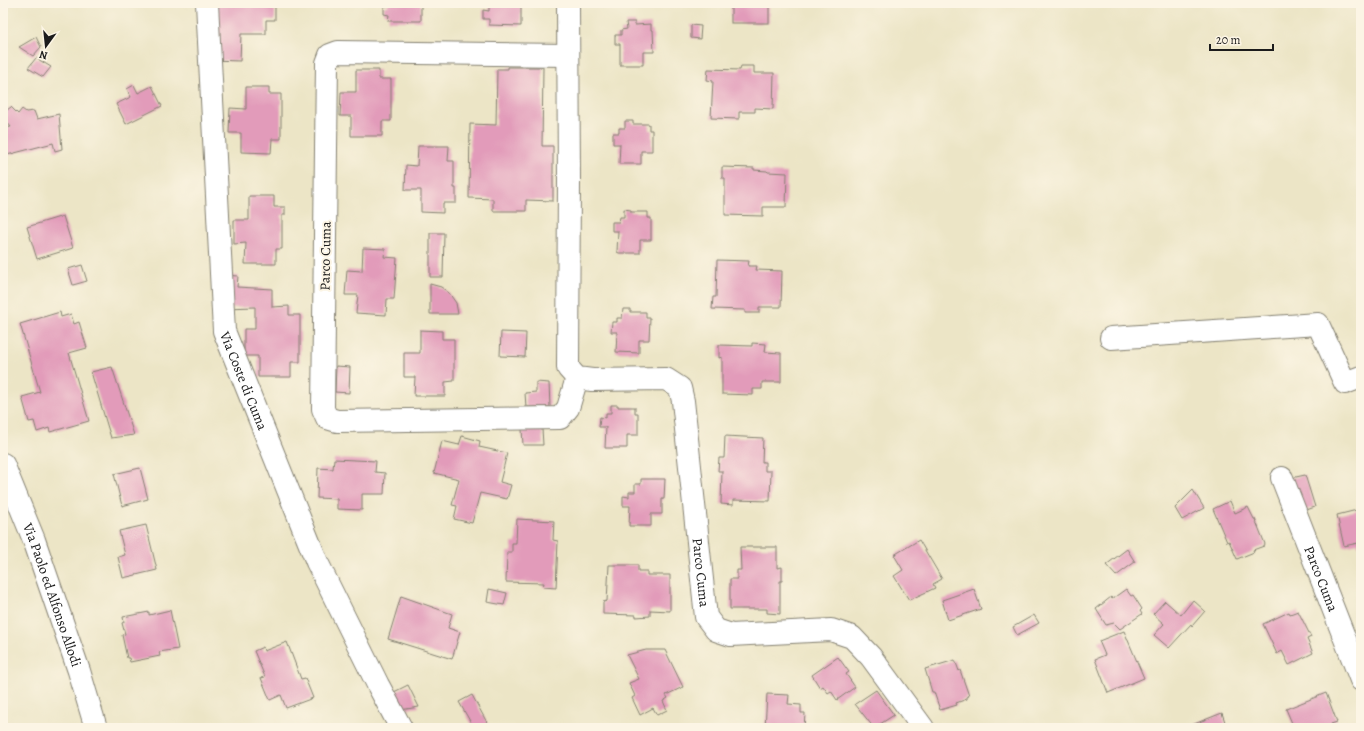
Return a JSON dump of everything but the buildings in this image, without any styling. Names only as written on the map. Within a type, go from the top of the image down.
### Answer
[{"type":"street","name":"Via Coste di Cuma","points":[[207,3],[224,331],[317,562],[401,728]]},
{"type":"street","points":[[568,3],[568,368],[577,378]]},
{"type":"street","name":"Parco Cuma","points":[[568,55],[338,52],[330,55],[327,64],[323,409],[327,418],[337,421],[560,418],[568,408],[577,378],[592,380],[666,379],[680,388],[684,402],[706,617],[716,630],[731,634],[831,630],[852,638],[871,657],[923,728]]},
{"type":"street","points":[[1110,338],[1318,324],[1345,383],[1361,376]]},
{"type":"street","name":"Via Paolo ed Alfonso Allodi","points":[[3,464],[34,540],[79,671],[96,728]]},
{"type":"street","name":"Parco Cuma","points":[[1282,478],[1361,680]]}]
